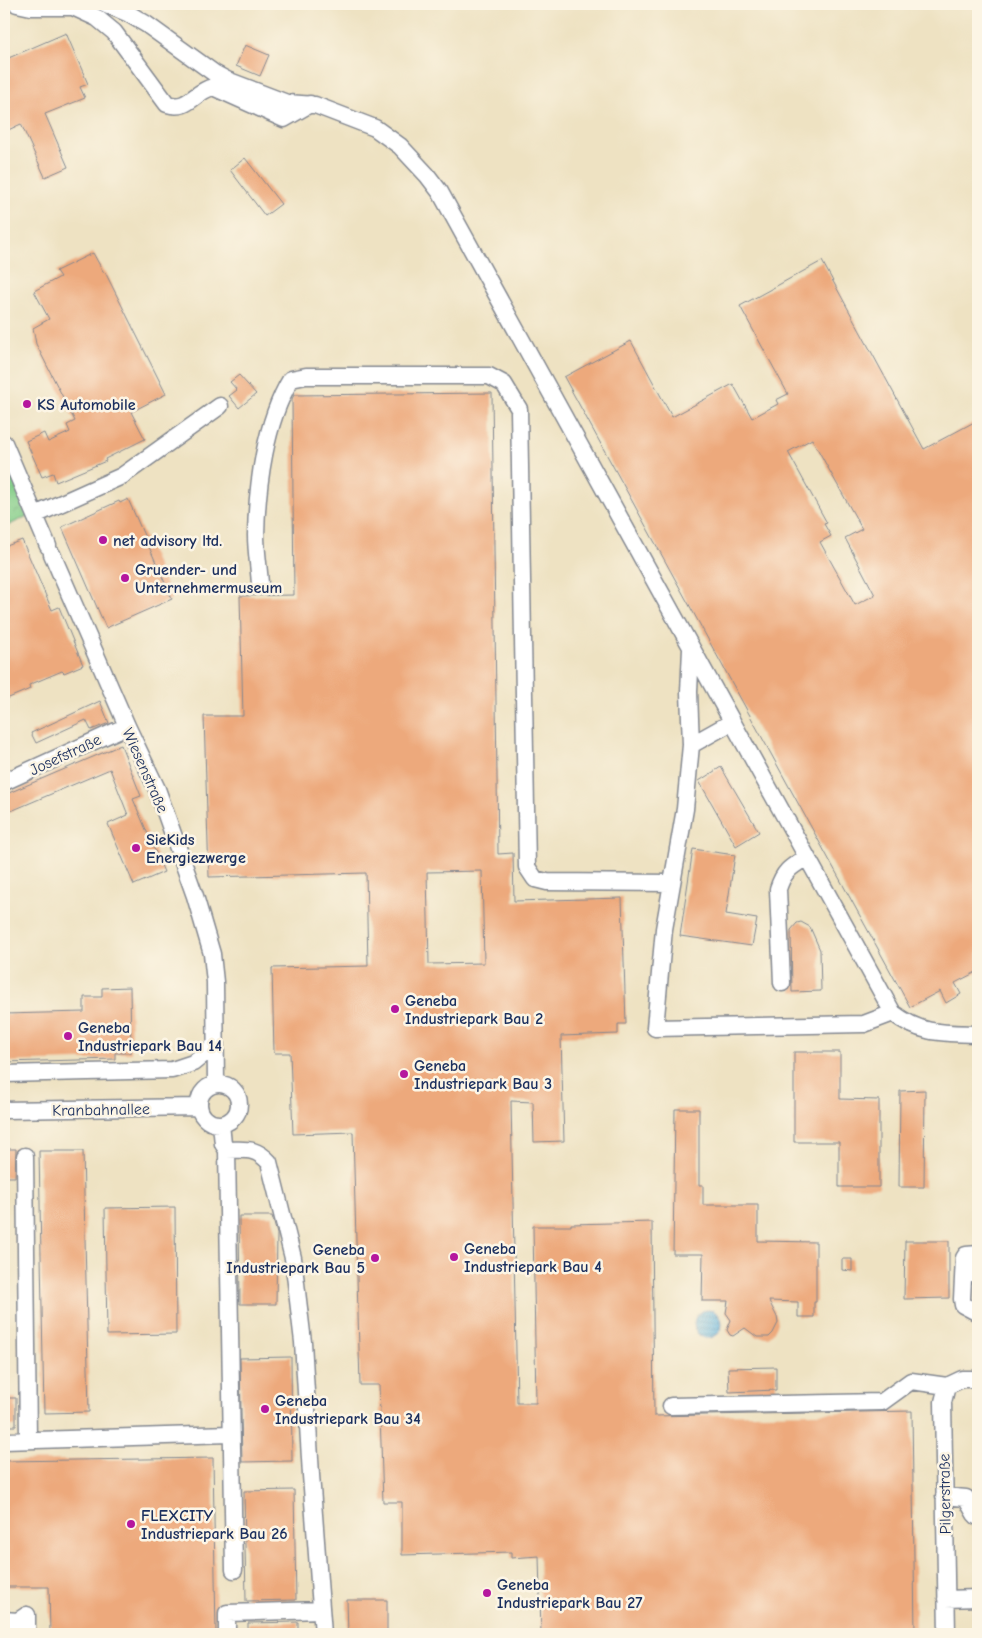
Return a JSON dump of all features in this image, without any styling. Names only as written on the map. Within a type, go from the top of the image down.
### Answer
[{"type":"street","points":[[17,4],[31,7],[73,7],[97,18],[114,32],[167,104],[176,107],[184,105],[204,90],[213,87],[284,119],[310,104]]},
{"type":"street","points":[[106,4],[146,24],[227,80],[286,103],[310,104],[360,121],[381,132],[400,146],[416,162],[440,192],[691,649],[808,857],[892,1013],[906,1024],[934,1033],[978,1034]]},
{"type":"street","points":[[260,584],[256,537],[263,465],[271,429],[284,391],[291,378],[306,376],[489,376],[504,384],[518,409],[527,867],[535,879],[547,882],[672,883]]},
{"type":"street","points":[[35,515],[122,476],[220,406]]},
{"type":"street","name":"Wiesenstraße","points":[[4,443],[126,726],[157,789],[195,896],[212,954],[216,982],[216,1084]]},
{"type":"street","points":[[691,649],[689,692],[691,746],[685,809],[664,929],[655,1028],[864,1024],[892,1013]]},
{"type":"street","points":[[691,746],[732,722]]},
{"type":"street","name":"Josefstraße","points":[[4,782],[126,726]]},
{"type":"street","points":[[782,983],[778,889],[782,876],[789,868],[808,857]]},
{"type":"street","points":[[4,1074],[172,1070],[193,1063],[215,1045]]},
{"type":"street","points":[[216,1084],[227,1085],[233,1089],[239,1101],[237,1114],[232,1120],[221,1124],[208,1121],[202,1115],[199,1107],[200,1098],[204,1090],[216,1084]]},
{"type":"street","name":"Kranbahnallee","points":[[4,1110],[199,1107]]},
{"type":"street","points":[[221,1124],[223,1144],[227,1150],[230,1434],[234,1570]]},
{"type":"street","points":[[227,1150],[252,1150],[261,1154],[268,1162],[293,1258],[303,1342],[311,1484],[323,1634]]},
{"type":"street","points":[[25,1156],[28,1440]]},
{"type":"street","points":[[978,1254],[966,1255],[964,1258],[962,1299],[964,1305],[978,1312]]},
{"type":"street","points":[[978,1261],[973,1271],[978,1276]]},
{"type":"street","points":[[671,1406],[882,1402],[910,1381],[947,1386],[962,1379],[978,1379]]},
{"type":"street","name":"Pilgerstraße","points":[[947,1386],[943,1402],[947,1634]]},
{"type":"street","points":[[4,1441],[230,1434]]},
{"type":"street","points":[[944,1496],[966,1498],[978,1517]]},
{"type":"street","points":[[946,1599],[978,1598]]},
{"type":"street","points":[[227,1634],[227,1613],[321,1610]]},
{"type":"street","points":[[4,1620],[18,1621],[27,1614],[27,1634]]},
{"type":"green space","points":[[4,453],[31,514],[4,528]]},
{"type":"water","points":[[708,1310],[718,1314],[722,1324],[718,1334],[708,1338],[698,1334],[694,1324],[698,1314]]},
{"type":"building","points":[[66,33],[88,84],[80,87],[85,98],[45,114],[68,167],[45,177],[21,124],[4,132],[4,60]]},
{"type":"building","points":[[245,45],[269,55],[260,76],[236,66]]},
{"type":"building","points":[[245,158],[281,204],[265,216],[230,170]]},
{"type":"building","points":[[93,253],[105,272],[166,394],[131,412],[145,439],[105,459],[106,461],[56,482],[53,473],[42,477],[26,441],[44,433],[48,442],[70,432],[67,425],[75,421],[36,344],[33,328],[49,319],[34,291],[60,277],[56,271]]},
{"type":"building","points":[[822,261],[924,449],[978,420],[978,971],[955,983],[961,994],[946,1003],[940,991],[910,1007],[564,377],[631,341],[672,417],[733,384],[752,418],[778,404],[776,400],[788,394],[740,306]],"holes":[[[812,439],[862,529],[845,538],[875,595],[855,605],[820,542],[831,536],[824,524],[827,523],[788,452]]]},
{"type":"building","points":[[239,375],[256,394],[239,408],[229,396],[237,390],[230,382]]},
{"type":"building","points":[[492,393],[498,854],[513,853],[514,901],[622,898],[626,1024],[618,1024],[618,1034],[561,1036],[564,1141],[534,1142],[533,1102],[511,1101],[517,1403],[536,1403],[533,1226],[652,1222],[654,1416],[912,1411],[915,1634],[541,1634],[539,1556],[511,1558],[511,1552],[402,1555],[402,1502],[383,1502],[379,1385],[360,1385],[353,1132],[293,1134],[290,1053],[274,1053],[272,968],[368,966],[366,873],[209,877],[204,716],[243,716],[240,596],[294,595],[292,399],[294,395]],"holes":[[[482,871],[484,963],[429,964],[427,872]]]},
{"type":"building","points":[[128,499],[172,599],[106,628],[62,527],[119,501],[120,503]]},
{"type":"building","points":[[22,540],[52,610],[59,607],[83,665],[64,673],[62,671],[29,685],[30,689],[4,700],[4,547]]},
{"type":"building","points":[[100,701],[109,723],[91,730],[86,720],[36,743],[31,733]]},
{"type":"building","points":[[121,745],[141,796],[133,799],[164,872],[134,885],[108,824],[128,815],[110,769],[4,814],[4,795]]},
{"type":"building","points":[[721,767],[759,832],[736,846],[699,781]]},
{"type":"building","points":[[693,849],[735,855],[726,914],[757,919],[752,946],[680,936]]},
{"type":"building","points":[[801,922],[810,927],[820,950],[821,991],[792,992],[791,930],[797,923]]},
{"type":"building","name":"Geneba Industriepark Bau 14","points":[[130,987],[131,1053],[115,1053],[115,1059],[4,1062],[4,1014],[84,1012],[84,997],[102,997],[102,988]]},
{"type":"building","points":[[794,1052],[840,1052],[840,1099],[879,1100],[879,1187],[839,1187],[839,1142],[794,1142]]},
{"type":"building","points":[[925,1090],[924,1187],[899,1187],[900,1091]]},
{"type":"building","points":[[675,1109],[699,1109],[699,1185],[703,1185],[703,1205],[758,1205],[758,1241],[816,1242],[816,1302],[814,1302],[814,1317],[798,1317],[798,1302],[769,1301],[778,1323],[769,1337],[757,1337],[745,1328],[733,1336],[727,1330],[731,1320],[726,1313],[728,1301],[702,1301],[703,1254],[673,1254]]},
{"type":"building","points":[[4,1149],[16,1149],[15,1177],[4,1177]]},
{"type":"building","points":[[39,1151],[83,1151],[89,1412],[44,1413]]},
{"type":"building","points":[[175,1207],[176,1334],[107,1335],[105,1208]]},
{"type":"building","points":[[239,1216],[272,1216],[277,1234],[276,1304],[240,1304]]},
{"type":"building","points":[[905,1241],[949,1241],[949,1298],[904,1299]]},
{"type":"building","points":[[842,1259],[852,1259],[852,1271],[842,1270]]},
{"type":"building","name":"Geneba Industriepark Bau 34","points":[[291,1357],[292,1461],[242,1462],[240,1358]]},
{"type":"building","points":[[776,1367],[776,1390],[729,1392],[728,1368]]},
{"type":"building","points":[[4,1398],[16,1398],[16,1426],[4,1426]]},
{"type":"building","name":"FLEXCITY Industriepark Bau 26","points":[[213,1458],[216,1634],[50,1634],[49,1587],[4,1587],[4,1461]]},
{"type":"building","points":[[294,1490],[296,1600],[246,1601],[244,1491]]},
{"type":"building","points":[[347,1600],[387,1600],[387,1634],[348,1634]]},
{"type":"building","points":[[298,1622],[298,1634],[248,1634],[248,1623]]},
{"type":"place","name":"KS Automobile","points":[[27,404]]},
{"type":"place","name":"net advisory ltd.","points":[[103,540]]},
{"type":"place","name":"Gruender- und Unternehmermuseum","points":[[125,578]]},
{"type":"place","name":"SieKids Energiezwerge","points":[[136,848]]},
{"type":"place","name":"Geneba Industriepark Bau 2","points":[[395,1009]]},
{"type":"place","name":"Geneba Industriepark Bau 14","points":[[68,1036]]},
{"type":"place","name":"Geneba Industriepark Bau 3","points":[[404,1074]]},
{"type":"place","name":"Geneba Industriepark Bau 4","points":[[454,1257]]},
{"type":"place","name":"Geneba Industriepark Bau 5","points":[[375,1258]]},
{"type":"place","name":"Geneba Industriepark Bau 34","points":[[265,1409]]},
{"type":"place","name":"FLEXCITY Industriepark Bau 26","points":[[131,1524]]},
{"type":"place","name":"Geneba Industriepark Bau 27","points":[[487,1593]]}]
